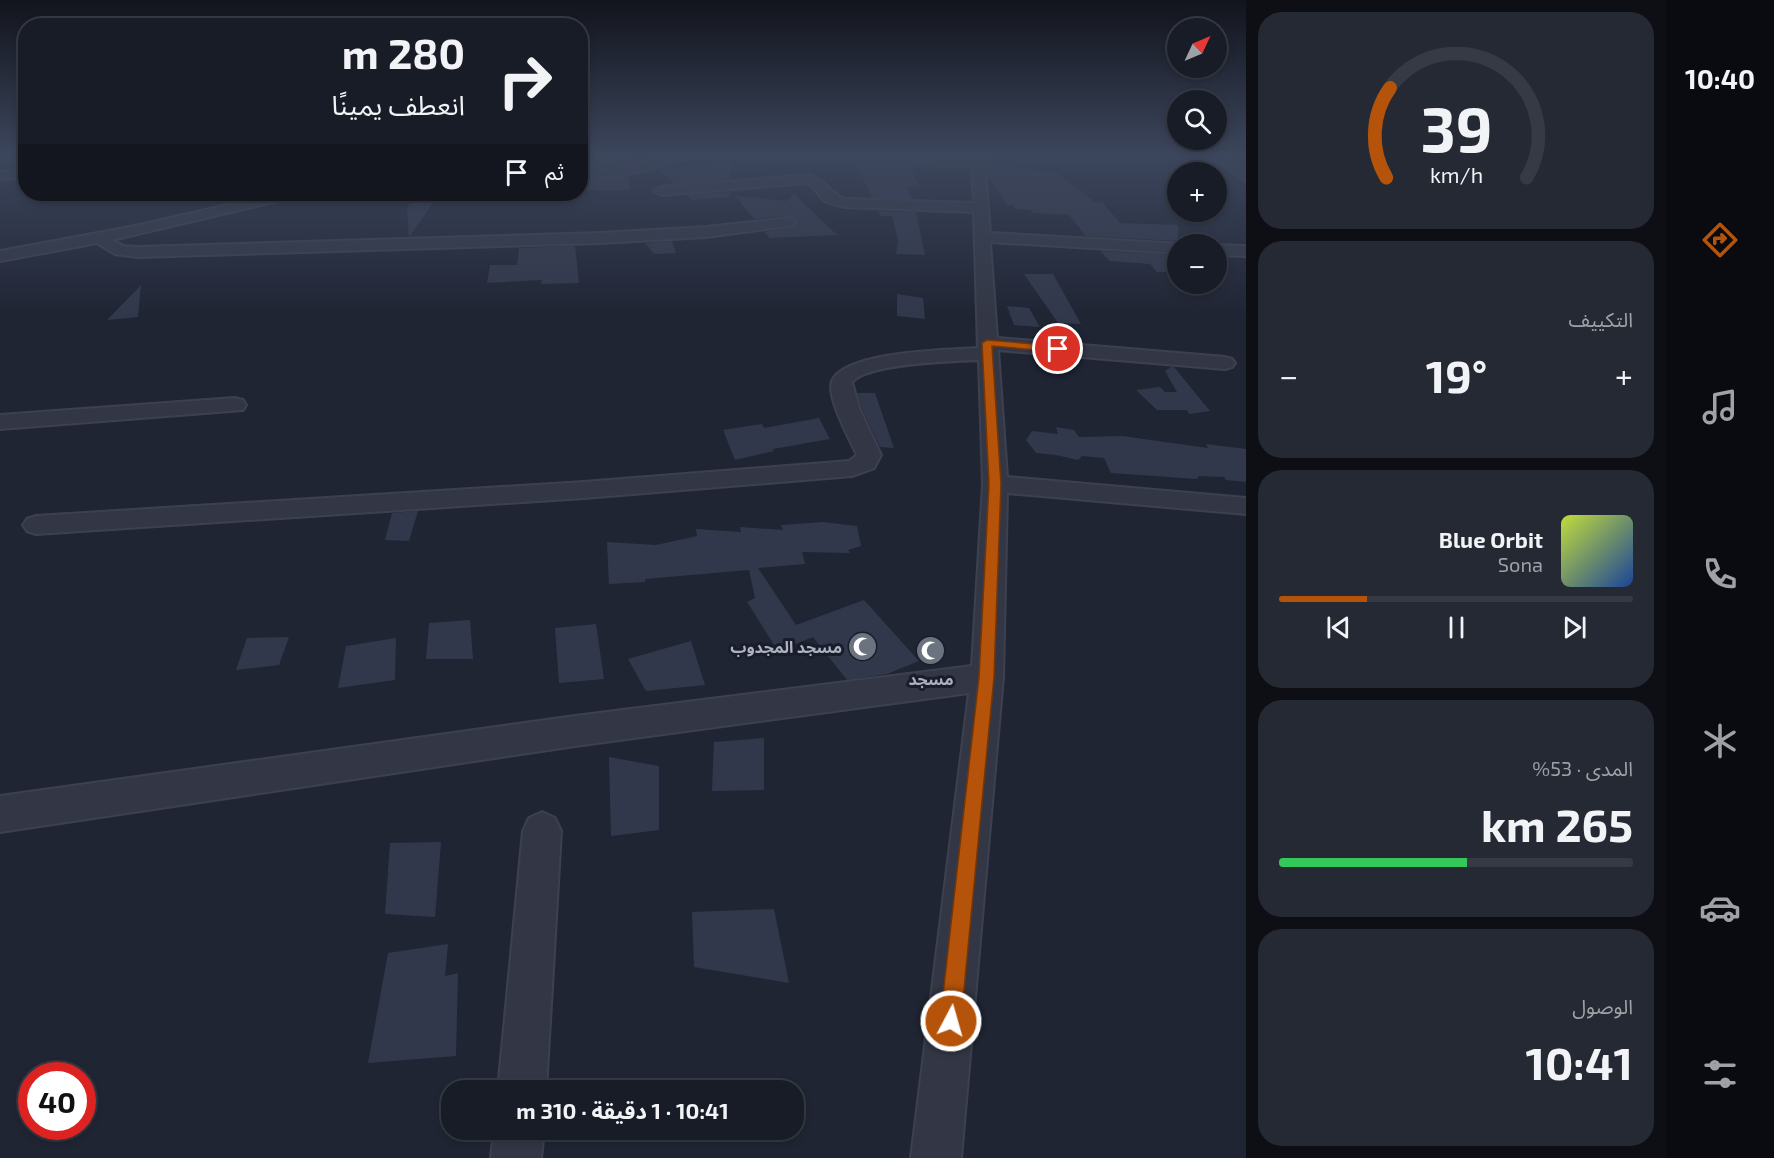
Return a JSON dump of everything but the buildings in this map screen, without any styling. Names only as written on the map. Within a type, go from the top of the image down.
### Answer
[{"type":"street","points":[[0,256],[130,232],[236,207]]},
{"type":"street","points":[[872,207],[1167,247]]},
{"type":"street","points":[[936,1158],[987,677],[995,484],[980,207]]},
{"type":"street","points":[[104,242],[121,251],[137,252],[600,238],[705,224],[789,222]]},
{"type":"street","points":[[22,269],[130,232]]},
{"type":"street","points":[[1227,250],[1246,251]]},
{"type":"street","points":[[36,525],[584,490],[852,468],[865,463],[869,455],[846,405],[842,382],[847,375],[862,367],[881,362],[987,348],[1225,363]]},
{"type":"street","points":[[0,422],[235,405]]},
{"type":"street","points":[[995,484],[1246,506]]},
{"type":"street","points":[[0,814],[575,731],[987,677]]},
{"type":"street","points":[[523,1080],[542,831]]},
{"type":"street","points":[[516,1158],[518,1140]]},
{"type":"place","name":"مسجد المجدوب","points":[[863,646]]},
{"type":"place","name":"مسجد","points":[[931,650]]},
{"type":"route","points":[[951,1021],[987,677],[995,484],[987,343],[1058,349]]}]
